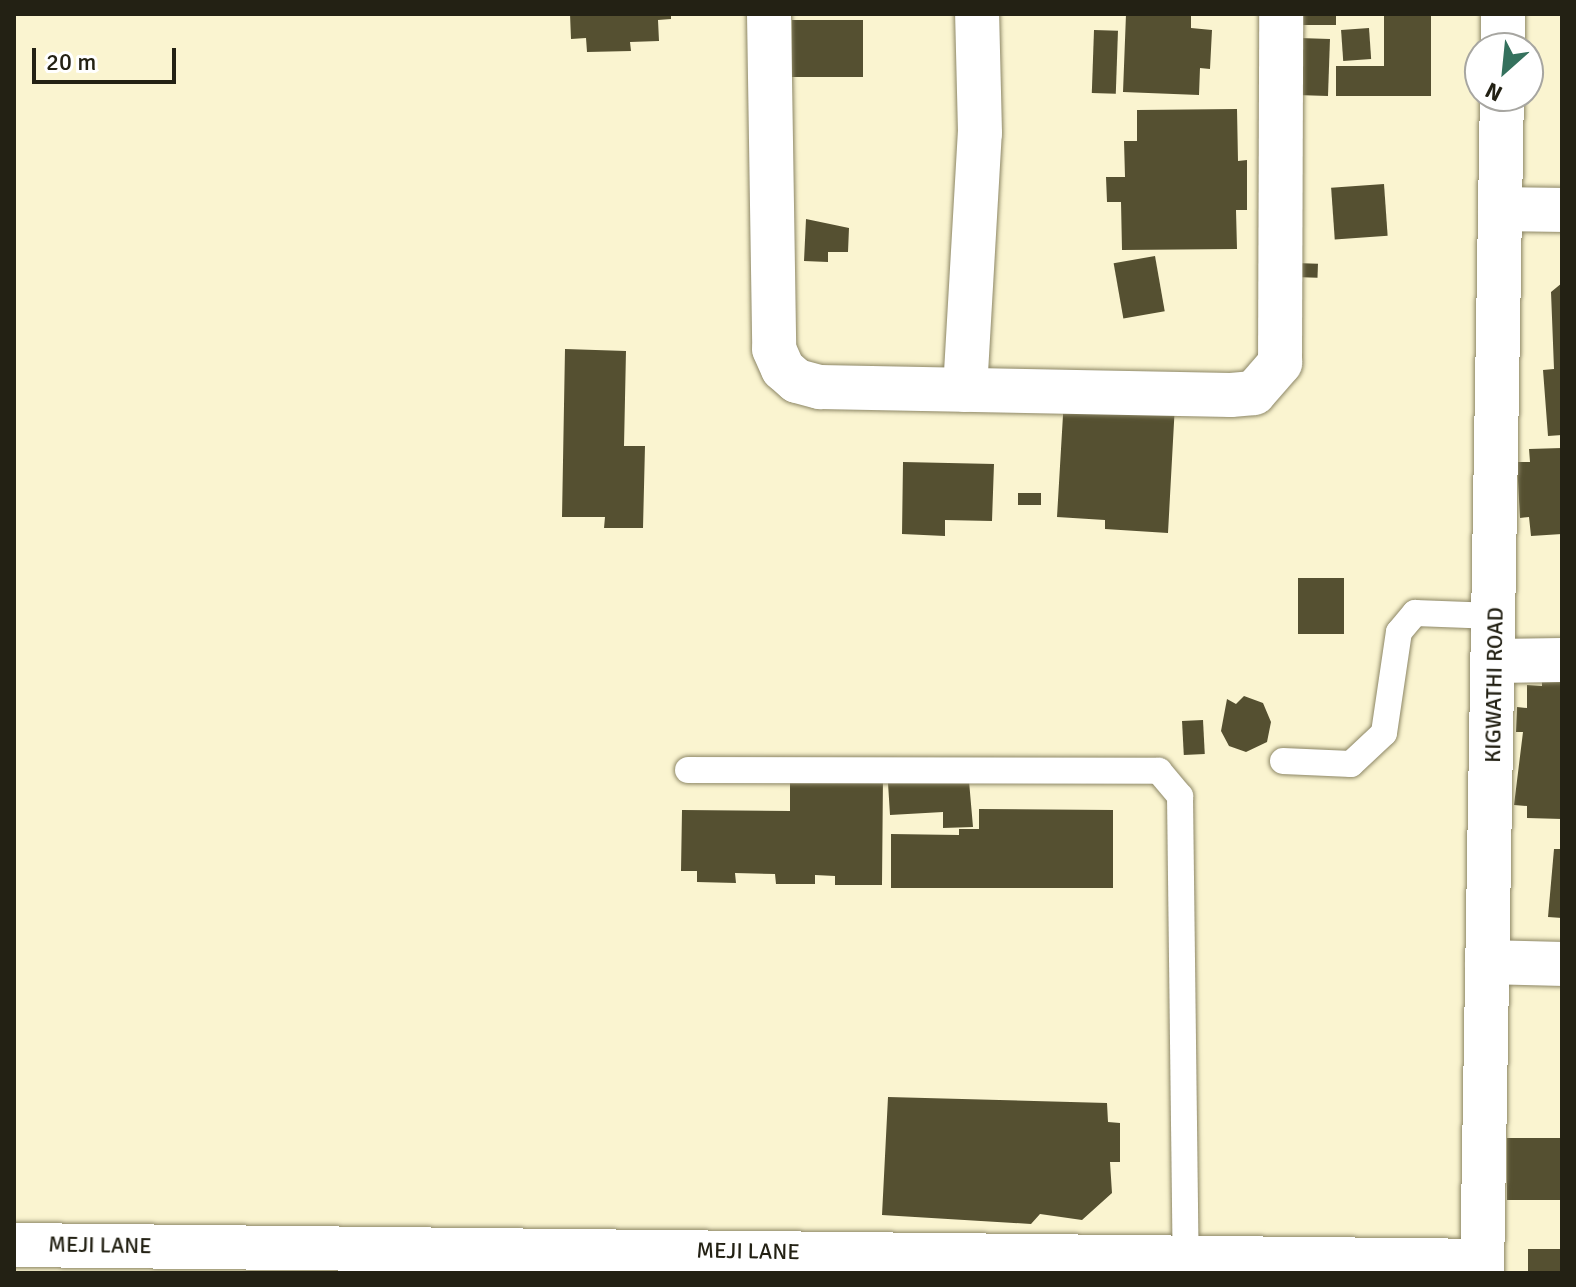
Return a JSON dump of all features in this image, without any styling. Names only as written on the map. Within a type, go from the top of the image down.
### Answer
[{"type":"street","points":[[769,14],[774,349],[783,369],[797,381],[820,387],[1231,395],[1254,393],[1280,363],[1281,14]]},
{"type":"street","points":[[965,390],[980,133],[977,14]]},
{"type":"street","name":"KIGWATHI ROAD","points":[[1482,1267],[1495,661],[1502,112]]},
{"type":"street","points":[[1500,209],[1562,210]]},
{"type":"street","points":[[1495,661],[1562,660]]},
{"type":"street","points":[[1487,962],[1562,964]]},
{"type":"street","name":"MEJI LANE","points":[[14,1245],[136,1259],[1186,1256],[1482,1267]]},
{"type":"lane","points":[[1283,761],[1351,764],[1384,733],[1399,632],[1415,613],[1495,616]]},
{"type":"lane","points":[[688,770],[1159,771],[1180,796],[1186,1256]]},
{"type":"building","points":[[570,14],[671,14],[671,19],[658,20],[659,41],[630,42],[631,51],[587,52],[586,38],[571,39]]},
{"type":"building","points":[[1126,14],[1191,16],[1191,28],[1212,30],[1210,69],[1200,68],[1199,95],[1123,92]]},
{"type":"building","points":[[1300,14],[1336,14],[1336,25],[1300,25]]},
{"type":"building","points":[[1384,14],[1431,14],[1431,96],[1336,96],[1336,66],[1384,66]]},
{"type":"building","points":[[792,20],[863,20],[863,77],[792,77]]},
{"type":"building","points":[[1369,28],[1371,59],[1343,61],[1341,30]]},
{"type":"building","points":[[1094,30],[1118,31],[1116,94],[1092,93]]},
{"type":"building","points":[[1299,38],[1330,39],[1328,96],[1297,95]]},
{"type":"building","points":[[1237,109],[1238,161],[1247,160],[1247,210],[1236,210],[1237,249],[1122,250],[1121,202],[1107,202],[1106,177],[1125,177],[1124,141],[1137,141],[1137,110]]},
{"type":"building","points":[[1384,184],[1388,236],[1335,240],[1331,188]]},
{"type":"building","points":[[806,219],[849,228],[848,252],[828,252],[828,262],[804,261]]},
{"type":"building","points":[[1155,256],[1165,311],[1123,318],[1114,263]]},
{"type":"building","points":[[1295,263],[1318,264],[1317,278],[1295,277]]},
{"type":"building","points":[[1562,283],[1562,435],[1548,436],[1543,370],[1554,369],[1551,292]]},
{"type":"building","points":[[565,349],[626,351],[624,446],[645,446],[643,528],[604,528],[605,517],[562,517]]},
{"type":"building","points":[[1064,398],[1175,404],[1168,533],[1105,529],[1105,520],[1057,517]]},
{"type":"building","points":[[1562,448],[1562,534],[1531,536],[1529,517],[1520,518],[1517,462],[1530,462],[1529,449]]},
{"type":"building","points":[[903,462],[994,464],[992,521],[945,520],[945,536],[902,534]]},
{"type":"building","points":[[1018,493],[1041,493],[1041,505],[1018,505]]},
{"type":"building","points":[[1298,578],[1344,578],[1344,634],[1298,634]]},
{"type":"building","points":[[1542,671],[1562,672],[1562,819],[1527,818],[1527,806],[1514,805],[1523,732],[1516,732],[1517,707],[1527,708],[1527,685],[1542,686]]},
{"type":"building","points":[[1244,696],[1263,703],[1271,722],[1267,742],[1246,752],[1229,746],[1221,731],[1227,699],[1236,704]]},
{"type":"building","points":[[1203,720],[1205,754],[1184,755],[1182,721]]},
{"type":"building","points":[[790,775],[883,776],[882,885],[835,885],[835,876],[815,875],[815,884],[776,884],[775,874],[735,873],[736,883],[697,882],[697,871],[681,871],[682,810],[790,811]]},
{"type":"building","points":[[969,781],[973,827],[943,828],[943,812],[890,815],[888,783]]},
{"type":"building","points":[[979,809],[1113,810],[1113,888],[891,888],[891,834],[959,835],[959,829],[979,829]]},
{"type":"building","points":[[1554,849],[1562,849],[1562,918],[1548,917]]},
{"type":"building","points":[[888,1097],[1107,1103],[1108,1122],[1120,1123],[1120,1162],[1110,1162],[1112,1193],[1082,1220],[1040,1214],[1031,1224],[882,1215]]},
{"type":"building","points":[[1507,1138],[1562,1138],[1562,1200],[1507,1200]]},
{"type":"building","points":[[1528,1249],[1562,1249],[1562,1273],[1528,1273]]}]
